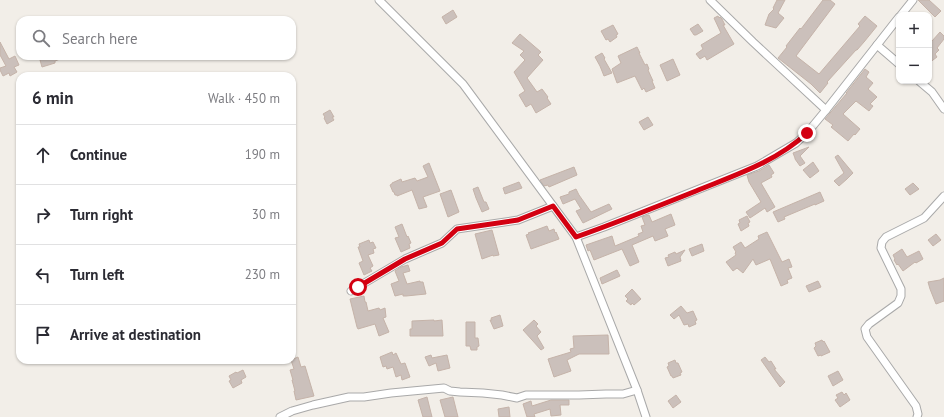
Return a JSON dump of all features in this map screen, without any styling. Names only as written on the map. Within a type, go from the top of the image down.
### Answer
[{"type":"street","points":[[379,0],[463,84],[576,237],[637,390],[646,417]]},
{"type":"street","points":[[710,0],[826,110]]},
{"type":"street","points":[[903,12],[913,0]]},
{"type":"street","points":[[576,237],[757,166],[796,143],[807,133],[826,110],[896,22]]},
{"type":"street","points":[[877,45],[896,61]]},
{"type":"street","points":[[923,84],[932,92],[944,109]]},
{"type":"street","points":[[917,417],[918,414],[916,406],[867,337],[865,329],[869,324],[898,303],[901,296],[900,289],[881,248],[882,242],[886,237],[924,218],[944,196]]},
{"type":"street","points":[[351,291],[405,259],[442,243],[457,229],[518,220],[553,206]]},
{"type":"street","points":[[280,417],[313,404],[349,396],[364,397],[444,388],[455,392],[490,393],[517,398],[526,395],[623,394],[637,390]]},
{"type":"building","points":[[777,0],[785,0],[778,13],[784,18],[776,28],[765,25]]},
{"type":"building","points":[[823,0],[830,0],[835,4],[796,56],[819,74],[860,26],[858,24],[865,16],[877,26],[827,82],[828,83],[820,93],[778,58]]},
{"type":"building","points":[[918,0],[929,0],[941,11],[935,17],[932,12],[930,12]]},
{"type":"building","points":[[453,10],[457,17],[446,24],[442,17]]},
{"type":"building","points":[[718,16],[722,19],[725,25],[723,25],[734,44],[707,60],[705,56],[700,59],[696,54],[703,49],[701,45],[721,33],[714,18]]},
{"type":"building","points":[[698,24],[703,31],[694,35],[690,29]]},
{"type":"building","points":[[613,25],[618,34],[616,35],[617,37],[610,42],[608,39],[606,40],[601,31]]},
{"type":"building","points":[[940,32],[944,36],[944,39],[937,48],[939,50],[935,54],[937,57],[932,61],[932,48],[932,41]]},
{"type":"building","points":[[520,34],[541,52],[538,55],[543,60],[527,78],[537,92],[542,89],[551,104],[536,113],[531,104],[526,107],[519,95],[525,91],[514,72],[525,60],[520,55],[524,51],[512,43]]},
{"type":"building","points":[[0,42],[9,59],[15,56],[19,65],[14,67],[17,72],[10,76],[9,73],[3,76],[0,68],[6,66],[0,55]]},
{"type":"building","points":[[637,47],[645,65],[647,64],[655,88],[646,92],[644,88],[642,90],[635,76],[617,83],[612,69],[621,63],[618,56]]},
{"type":"building","points":[[602,53],[612,73],[604,76],[595,57]]},
{"type":"building","points":[[673,59],[680,75],[667,81],[660,65]]},
{"type":"building","points":[[40,60],[58,60],[55,61],[55,63],[42,67]]},
{"type":"building","points":[[865,69],[869,72],[866,77],[873,83],[868,89],[877,97],[870,104],[873,106],[869,111],[856,101],[843,114],[860,129],[848,141],[831,127],[833,125],[825,119]]},
{"type":"building","points":[[330,110],[334,120],[327,124],[323,114]]},
{"type":"building","points":[[648,117],[653,125],[644,130],[639,122]]},
{"type":"building","points":[[809,147],[800,156],[805,163],[800,166],[793,153]]},
{"type":"building","points":[[838,155],[853,173],[839,186],[834,181],[844,173],[835,157]]},
{"type":"building","points":[[813,162],[819,171],[810,178],[803,170]]},
{"type":"building","points":[[429,163],[440,191],[423,197],[427,207],[419,209],[412,190],[397,196],[393,192],[390,185],[401,179],[402,182],[415,178],[417,181],[428,177],[423,166]]},
{"type":"building","points":[[769,165],[774,173],[771,175],[772,177],[761,183],[775,207],[767,212],[765,208],[750,218],[746,212],[761,202],[749,182],[747,175],[759,171]]},
{"type":"building","points":[[574,167],[577,175],[549,187],[548,185],[544,186],[540,180]]},
{"type":"building","points":[[519,182],[522,188],[505,194],[503,188]]},
{"type":"building","points":[[913,183],[919,189],[910,195],[905,189]]},
{"type":"building","points":[[478,187],[484,202],[486,202],[489,209],[482,212],[473,189]]},
{"type":"building","points":[[576,189],[591,212],[609,204],[612,209],[583,223],[576,211],[581,209],[575,199],[563,204],[560,197],[569,194],[569,192]]},
{"type":"building","points":[[451,190],[459,212],[448,217],[440,194]]},
{"type":"building","points":[[820,192],[824,201],[784,217],[785,219],[778,222],[773,212]]},
{"type":"building","points":[[671,214],[675,225],[665,229],[668,236],[655,241],[653,236],[632,245],[639,262],[630,266],[622,249],[594,260],[590,250],[588,251],[586,245],[612,236],[615,246],[639,236],[638,234],[643,232],[641,226],[645,225],[642,217],[649,215],[652,222]]},
{"type":"building","points":[[747,216],[750,222],[748,223],[749,226],[741,231],[738,224],[740,223],[739,220]]},
{"type":"building","points":[[402,224],[411,243],[409,244],[410,248],[401,252],[395,238],[399,237],[395,227]]},
{"type":"building","points":[[547,226],[549,231],[554,229],[559,239],[531,249],[526,235]]},
{"type":"building","points":[[492,230],[499,255],[493,255],[482,259],[475,234]]},
{"type":"building","points":[[767,232],[782,262],[789,259],[792,267],[788,268],[792,278],[787,280],[788,283],[781,286],[770,259],[756,265],[753,259],[743,273],[737,268],[733,271],[726,262],[736,255],[733,247],[741,242],[745,248],[759,239],[758,236]]},
{"type":"building","points":[[936,234],[941,240],[933,246],[928,240]]},
{"type":"building","points":[[369,240],[370,243],[373,242],[376,248],[373,249],[374,253],[368,255],[373,266],[370,268],[372,271],[364,275],[359,263],[363,261],[358,247],[360,247],[359,244]]},
{"type":"building","points":[[702,244],[704,251],[692,256],[689,249]]},
{"type":"building","points":[[902,249],[907,257],[919,251],[923,259],[916,263],[915,262],[903,271],[898,264],[897,265],[893,255]]},
{"type":"building","points":[[685,250],[680,257],[681,261],[668,266],[665,258],[669,257],[668,255],[675,252],[676,254]]},
{"type":"building","points":[[408,265],[410,271],[403,273],[407,284],[420,281],[423,282],[426,294],[403,296],[403,294],[395,296],[391,284],[399,281],[395,271]]},
{"type":"building","points":[[617,270],[620,276],[602,284],[600,278]]},
{"type":"building","points":[[944,278],[944,301],[936,304],[928,282]]},
{"type":"building","points":[[818,281],[821,287],[809,292],[806,286]]},
{"type":"building","points":[[632,289],[641,299],[634,305],[632,303],[631,305],[626,301],[628,299],[625,296]]},
{"type":"building","points":[[364,296],[368,311],[385,308],[386,317],[383,318],[389,332],[379,336],[375,324],[358,329],[350,299]]},
{"type":"building","points":[[681,306],[687,313],[693,311],[697,320],[695,321],[696,324],[689,327],[688,324],[684,325],[679,315],[674,319],[670,315]]},
{"type":"building","points":[[500,315],[503,326],[494,329],[490,320],[492,320],[491,318]]},
{"type":"building","points":[[442,320],[443,336],[410,336],[412,321]]},
{"type":"building","points":[[534,320],[538,324],[536,326],[541,332],[537,336],[544,348],[541,350],[523,330]]},
{"type":"building","points":[[466,322],[475,322],[475,338],[478,338],[479,346],[477,347],[477,350],[471,350],[470,346],[466,346]]},
{"type":"building","points":[[608,335],[609,354],[579,354],[567,360],[571,371],[554,377],[548,359],[571,352],[570,349],[574,348],[573,336]]},
{"type":"building","points":[[822,340],[830,352],[818,356],[814,348],[816,346],[815,343]]},
{"type":"building","points":[[392,352],[393,355],[396,353],[401,364],[405,363],[410,377],[402,380],[401,375],[396,377],[393,367],[387,369],[386,366],[383,367],[380,357]]},
{"type":"building","points":[[431,355],[432,358],[447,355],[450,368],[438,371],[436,363],[429,366],[425,357]]},
{"type":"building","points":[[298,357],[301,367],[305,366],[314,396],[296,400],[290,370],[294,369],[292,364],[296,364],[296,358]]},
{"type":"building","points":[[765,357],[769,362],[771,361],[776,369],[774,369],[785,382],[780,387],[761,360]]},
{"type":"building","points":[[675,360],[682,372],[680,373],[681,375],[673,378],[667,367],[669,366],[668,363]]},
{"type":"building","points":[[243,370],[246,377],[241,380],[242,383],[233,388],[229,381],[231,380],[229,376]]},
{"type":"building","points":[[838,371],[843,380],[833,386],[828,376]]},
{"type":"building","points":[[842,392],[844,395],[846,393],[850,400],[840,407],[835,400],[838,398],[836,395]]},
{"type":"building","points":[[676,395],[681,402],[673,408],[668,401]]},
{"type":"building","points":[[427,397],[432,417],[423,417],[418,400]]},
{"type":"building","points":[[453,397],[458,417],[445,417],[440,400]]},
{"type":"building","points":[[551,400],[569,400],[569,405],[560,405],[561,415],[551,416],[550,409],[534,414],[535,417],[527,417],[523,404],[531,401],[532,406]]},
{"type":"building","points":[[509,407],[510,417],[499,417],[498,409]]},
{"type":"route","points":[[358,287],[405,259],[442,243],[457,229],[518,220],[553,206],[576,237],[689,194],[757,166],[796,143],[807,133]]}]
